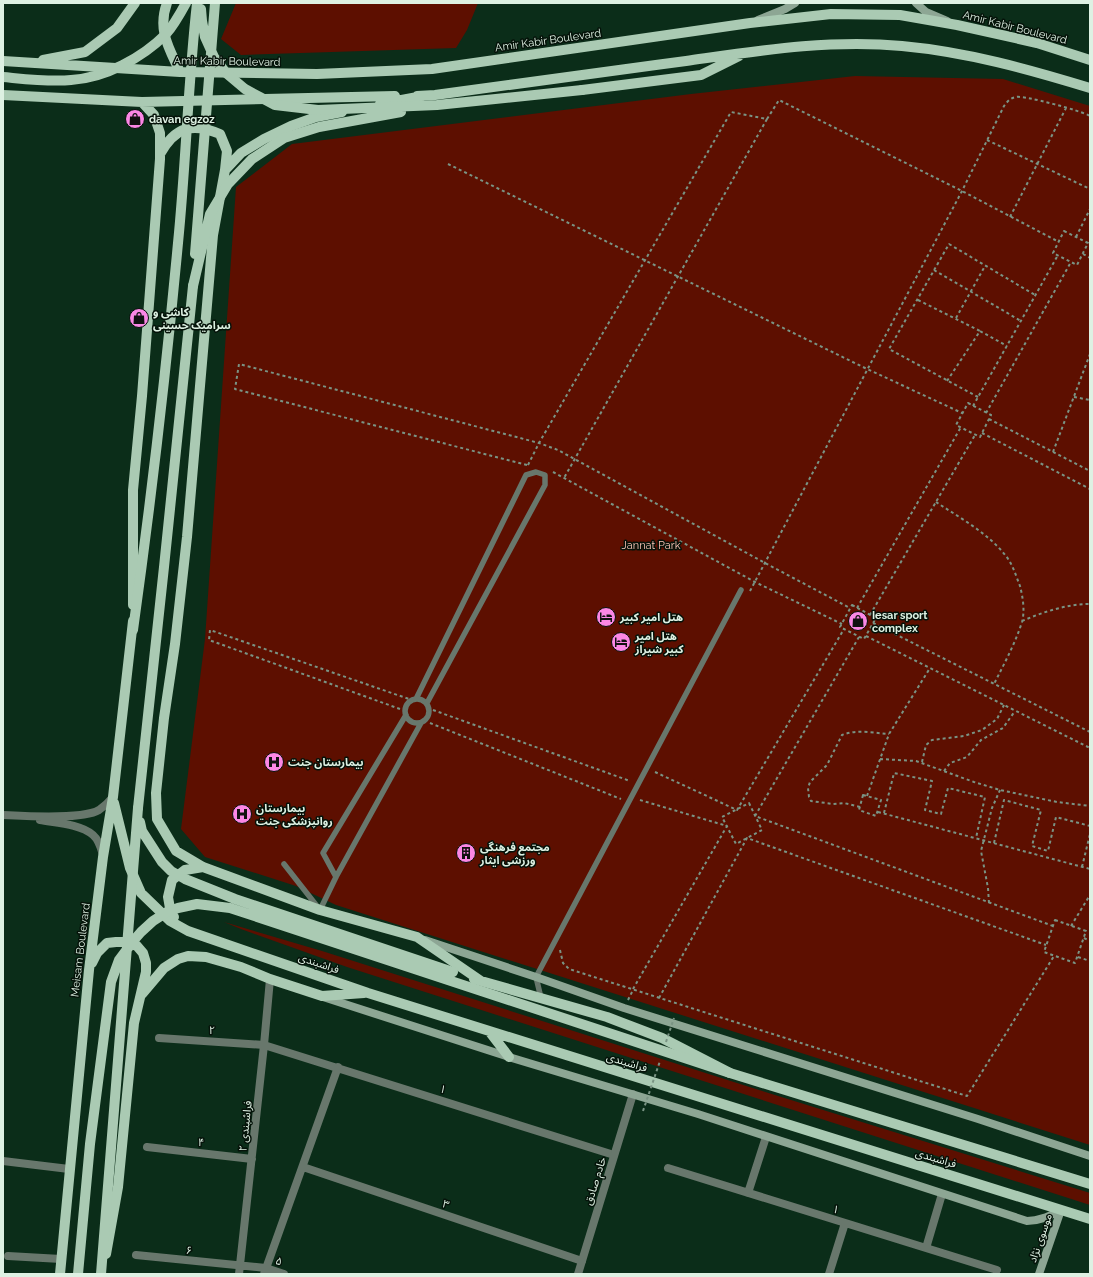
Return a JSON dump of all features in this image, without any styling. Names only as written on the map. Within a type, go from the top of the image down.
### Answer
[{"type":"main road","points":[[6,62],[52,59],[85,52],[117,28],[135,3]]},
{"type":"main road","points":[[167,3],[162,20],[163,30],[180,72]]},
{"type":"main road","points":[[3,77],[70,80],[95,76],[108,71],[131,61],[151,47],[169,30],[186,3]]},
{"type":"main road","points":[[133,630],[149,519],[179,241],[191,57],[197,3]]},
{"type":"main road","points":[[200,3],[205,37],[214,57],[226,73],[244,89],[275,105],[318,110],[438,105],[582,90],[701,75],[744,53]]},
{"type":"main road","points":[[102,1274],[138,808],[164,575],[192,286],[215,3]]},
{"type":"main road","points":[[750,23],[786,9],[795,3]]},
{"type":"main road","points":[[916,3],[926,12],[957,25]]},
{"type":"main road","name":"Amir Kabir Boulevard","points":[[6,62],[180,72],[317,74],[432,69],[750,23],[830,14],[900,15],[957,25],[1037,43],[1090,60]]},
{"type":"main road","points":[[225,170],[241,153],[264,139],[291,126],[316,117],[423,96],[744,53],[830,44],[901,46],[956,53],[1025,68],[1090,88]]},
{"type":"main road","points":[[3,95],[142,102],[423,96]]},
{"type":"main road","points":[[133,630],[133,490],[142,396],[160,154],[160,133],[154,115],[142,102]]},
{"type":"main road","points":[[192,286],[210,214],[228,184],[252,159],[284,138],[320,127],[438,105]]},
{"type":"main road","points":[[160,154],[166,143],[177,133],[192,127],[207,128],[220,134],[227,151],[213,235],[187,537],[156,793],[157,819],[176,851],[203,867],[320,910],[417,937],[536,976],[624,1008],[978,1119],[1090,1156]]},
{"type":"main road","name":"Meisam Boulevard","points":[[60,1274],[89,970],[103,857],[113,797],[133,630]]},
{"type":"main road","name":"فراشبندی","points":[[113,797],[130,868],[141,893],[170,922],[188,931],[368,993],[1090,1219]]},
{"type":"main road","points":[[138,808],[142,831],[150,844],[171,871],[185,880],[235,899],[453,972],[607,1017],[662,1038],[730,1073]]},
{"type":"main road","points":[[188,931],[171,914],[168,897],[172,880],[185,870],[203,867]]},
{"type":"main road","points":[[78,1274],[90,1144],[111,982],[119,960],[141,932],[162,915],[178,908],[197,904],[230,908],[730,1073]]},
{"type":"main road","points":[[417,937],[481,981]]},
{"type":"main road","points":[[89,970],[97,953],[107,943],[127,942],[137,946],[143,953],[146,963],[146,972],[134,1023],[118,1187],[102,1274]]},
{"type":"main road","points":[[139,997],[164,968],[188,956],[206,957],[241,967],[270,979],[509,1057],[633,1094],[1026,1221],[1036,1221],[1061,1210]]},
{"type":"main road","points":[[322,996],[368,993]]},
{"type":"main road","points":[[489,1031],[509,1057]]},
{"type":"main road","name":"فراشبندی","points":[[730,1073],[1090,1184]]},
{"type":"main road","name":"موسوی نژاد","points":[[1039,1274],[1061,1210]]},
{"type":"street","points":[[21,816],[86,815],[99,810],[113,797]]},
{"type":"street","points":[[3,814],[21,816],[85,830],[94,836],[100,845],[103,857]]},
{"type":"street","name":"۲ فراشبندی","points":[[240,1270],[270,979]]},
{"type":"street","name":"۲","points":[[159,1038],[264,1044]]},
{"type":"street","name":"۱","points":[[264,1044],[614,1155]]},
{"type":"street","points":[[265,1271],[338,1067]]},
{"type":"street","name":"خادم صادق","points":[[578,1274],[633,1094]]},
{"type":"street","points":[[748,1193],[766,1137]]},
{"type":"street","name":"۴","points":[[147,1147],[252,1159]]},
{"type":"street","points":[[3,1161],[70,1169]]},
{"type":"street","name":"۳","points":[[303,1167],[582,1261]]},
{"type":"street","name":"۱","points":[[668,1168],[997,1270]]},
{"type":"street","points":[[926,1248],[942,1194]]},
{"type":"street","points":[[829,1274],[845,1223]]},
{"type":"street","name":"۶","points":[[136,1255],[240,1270],[265,1271]]},
{"type":"street","points":[[8,1256],[61,1259]]},
{"type":"street","name":"۵","points":[[265,1271],[284,1274]]},
{"type":"lane","points":[[284,864],[320,910],[336,877],[423,722],[429,716],[428,706],[546,485],[545,475],[536,472],[526,475],[414,700],[408,704],[405,713],[322,853],[336,877]]},
{"type":"lane","points":[[541,998],[536,976],[742,590]]},
{"type":"lane","points":[[414,700],[422,700],[428,706]]},
{"type":"lane","points":[[405,713],[414,723],[423,722]]},
{"type":"path","points":[[747,596],[962,191],[1004,106],[1011,98],[1017,96],[1029,97],[1090,116]]},
{"type":"path","points":[[564,478],[779,100],[962,191],[1059,242]]},
{"type":"path","points":[[1010,217],[1066,108]]},
{"type":"path","points":[[528,465],[539,443],[731,112],[767,119]]},
{"type":"path","points":[[987,140],[1090,189]]},
{"type":"path","points":[[448,164],[868,370],[962,413]]},
{"type":"path","points":[[1076,237],[1090,209]]},
{"type":"path","points":[[1064,231],[1088,244],[1077,265],[1053,253],[1059,242],[1064,231]]},
{"type":"path","points":[[978,397],[889,349],[949,244],[1035,295]]},
{"type":"path","points":[[1083,254],[1090,258]]},
{"type":"path","points":[[973,406],[1058,256]]},
{"type":"path","points":[[986,413],[1071,262]]},
{"type":"path","points":[[956,318],[985,266]]},
{"type":"path","points":[[934,270],[1021,321]]},
{"type":"path","points":[[918,300],[956,318],[1007,346]]},
{"type":"path","points":[[947,381],[980,331]]},
{"type":"path","points":[[1053,452],[1090,354]]},
{"type":"path","points":[[1074,397],[1090,400]]},
{"type":"path","points":[[968,403],[973,406],[991,415],[980,437],[956,425],[968,403]]},
{"type":"path","points":[[989,419],[1090,471]]},
{"type":"path","points":[[857,608],[961,427]]},
{"type":"path","points":[[982,433],[1090,489]]},
{"type":"path","points":[[870,615],[975,435]]},
{"type":"path","points":[[936,502],[973,526],[994,543],[1006,556],[1013,568],[1022,594],[1022,621],[1012,648],[994,684]]},
{"type":"path","points":[[1022,621],[1059,609],[1090,604]]},
{"type":"path","points":[[852,605],[857,608],[876,618],[864,639],[840,627],[852,605]]},
{"type":"path","points":[[873,623],[1090,732]]},
{"type":"path","points":[[737,810],[844,629]]},
{"type":"path","points":[[405,713],[209,640],[210,630],[414,700]]},
{"type":"path","points":[[755,816],[859,636]]},
{"type":"path","points":[[866,636],[1090,748]]},
{"type":"path","points":[[867,796],[889,734],[930,668]]},
{"type":"path","points":[[921,762],[926,745],[932,740],[964,736],[982,730],[997,719],[1004,705]]},
{"type":"path","points":[[428,706],[630,781],[627,787]]},
{"type":"path","points":[[944,771],[950,763],[967,757],[980,740],[1003,728],[1015,711]]},
{"type":"path","points":[[423,722],[622,799]]},
{"type":"path","points":[[860,807],[844,803],[833,804],[811,801],[808,788],[810,782],[827,765],[842,735],[861,732],[889,734]]},
{"type":"path","points":[[880,759],[916,760],[974,782],[1000,790],[1057,802],[1090,806]]},
{"type":"path","points":[[658,765],[655,772],[737,810]]},
{"type":"path","points":[[884,813],[894,773],[932,781],[925,810],[941,814],[948,788],[985,797],[976,838]]},
{"type":"path","points":[[989,903],[988,888],[981,851],[992,808],[1000,790]]},
{"type":"path","points":[[863,795],[867,796],[881,800],[876,816],[859,810],[863,795]]},
{"type":"path","points":[[640,800],[727,826]]},
{"type":"path","points":[[994,843],[1004,800],[1041,810],[1032,846],[1048,851],[1056,818],[1090,826]]},
{"type":"path","points":[[749,803],[755,816],[762,830],[736,844],[722,817],[749,803]]},
{"type":"path","points":[[878,812],[1090,869]]},
{"type":"path","points":[[755,816],[1053,926]]},
{"type":"path","points":[[633,990],[727,826]]},
{"type":"path","points":[[1082,867],[1090,834]]},
{"type":"path","points":[[747,838],[1046,945]]},
{"type":"path","points":[[659,998],[747,838]]},
{"type":"path","points":[[1071,926],[1090,894]]},
{"type":"path","points":[[1055,920],[1086,931],[1075,963],[1044,952],[1053,926],[1055,920]]},
{"type":"path","points":[[1084,938],[1090,941]]},
{"type":"path","points":[[561,946],[559,951],[563,963],[569,969],[967,1096],[1054,956]]},
{"type":"path","points":[[1078,957],[1090,962]]},
{"type":"path","points":[[665,1047],[674,1018]]},
{"type":"path","points":[[643,1111],[660,1061]]},
{"type":"green space","points":[[236,3],[478,3],[467,30],[456,48],[241,55],[221,39]]},
{"type":"green space","name":"Jannat Park","points":[[855,76],[1003,79],[1090,106],[1090,1145],[336,905],[296,886],[205,857],[181,829],[205,639],[236,187],[292,144],[691,94]]},
{"type":"green space","points":[[224,922],[322,951],[759,1090],[1090,1193],[1090,1205],[347,967]]},
{"type":"place","name":"davan egzoz","points":[[135,119]]},
{"type":"place","name":"کاشی و سرامیک حسینی","points":[[139,318]]},
{"type":"place","name":"هتل امیر کبیر","points":[[606,617]]},
{"type":"place","name":"Iesar sport complex","points":[[858,621]]},
{"type":"place","name":"هتل امیر کبیر شیراز","points":[[621,642]]},
{"type":"place","name":"بیمارستان جنت","points":[[274,762]]},
{"type":"place","name":"بیمارستان روانپزشکی جنت","points":[[242,814]]},
{"type":"place","name":"مجتمع فرهنگی ورزشی ایثار","points":[[466,853]]}]
